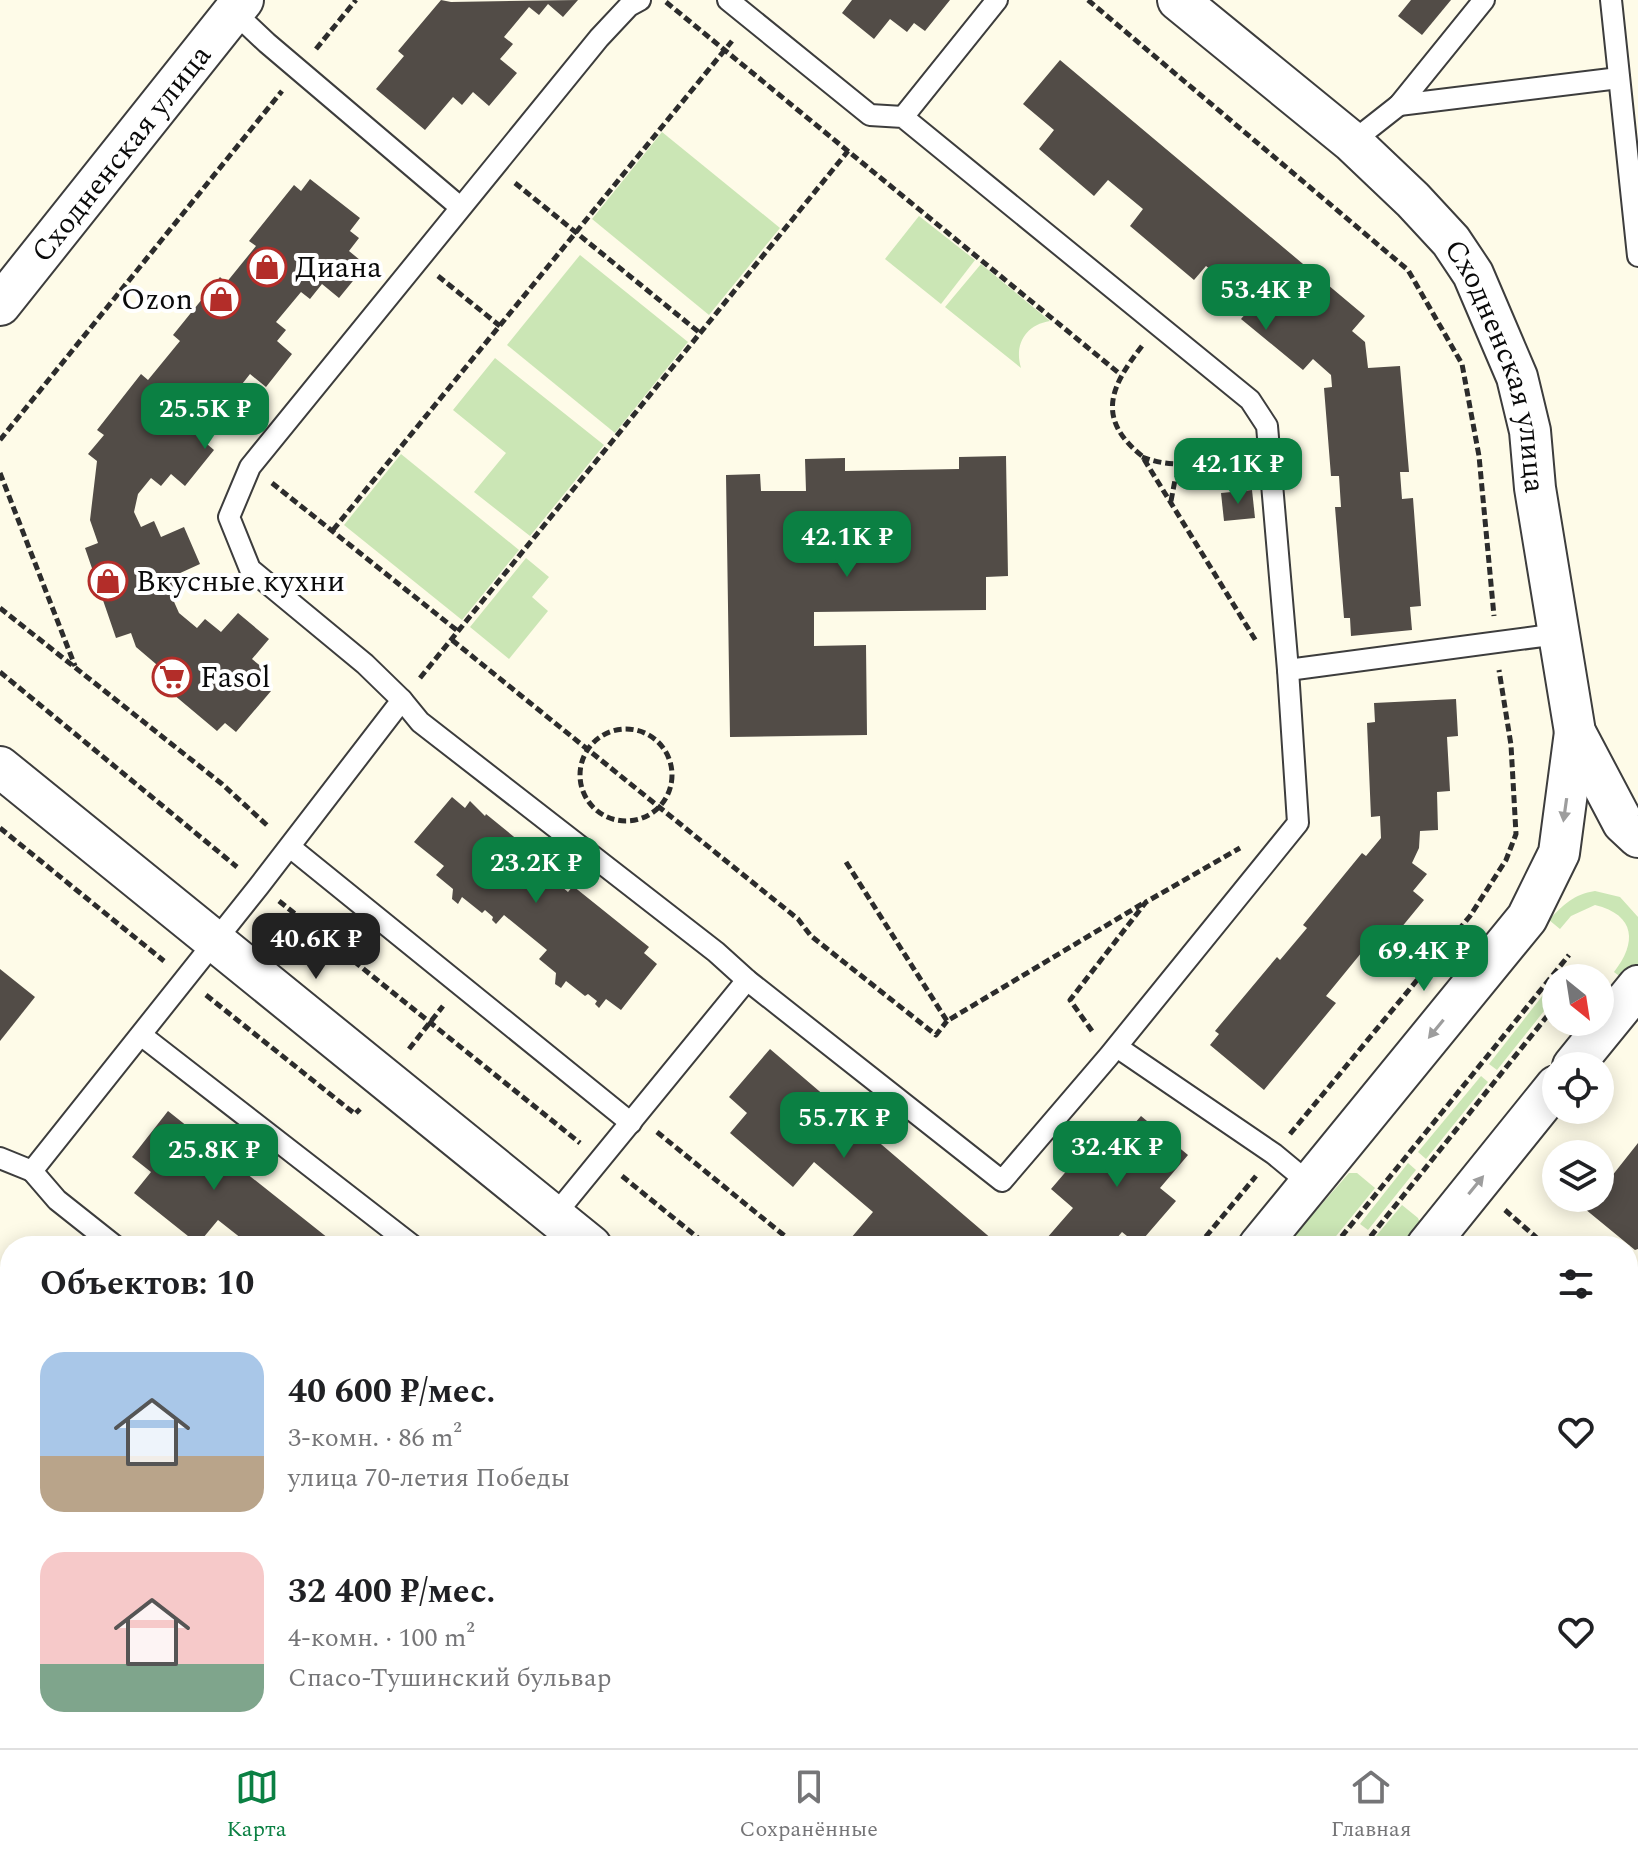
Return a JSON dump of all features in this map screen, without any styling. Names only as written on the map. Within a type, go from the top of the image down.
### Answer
[{"type":"street","name":"Сходненская улица","points":[[1178,0],[1352,142],[1451,241],[1473,274],[1517,377],[1530,431],[1535,488],[1575,732],[1623,823],[1638,837]]},
{"type":"street","name":"Сходненская улица","points":[[0,305],[238,6]]},
{"type":"street","points":[[1267,1236],[1527,918],[1559,853],[1575,732]]},
{"type":"street","points":[[0,767],[579,1236]]},
{"type":"street","points":[[1584,1052],[1638,986]]},
{"type":"street","points":[[1435,1236],[1542,1103]]},
{"type":"lane","points":[[640,0],[629,6],[599,38],[250,467],[229,517],[250,569],[365,664],[420,722],[716,952],[747,980],[1002,1181],[1113,1052],[1298,823],[1267,426],[1250,400],[903,117],[870,115],[728,0]]},
{"type":"lane","points":[[903,117],[997,0]]},
{"type":"lane","points":[[1352,142],[1399,105],[1484,0]]},
{"type":"lane","points":[[1611,0],[1638,256]]},
{"type":"lane","points":[[238,6],[299,70],[460,207]]},
{"type":"lane","points":[[1399,105],[1619,78]]},
{"type":"lane","points":[[1288,670],[1558,634]]},
{"type":"lane","points":[[32,1171],[290,847],[402,700]]},
{"type":"lane","points":[[290,847],[634,1120]]},
{"type":"lane","points":[[554,1216],[747,980]]},
{"type":"lane","points":[[141,1035],[400,1236]]},
{"type":"lane","points":[[1113,1052],[1274,1154],[1309,1183]]},
{"type":"lane","points":[[0,1158],[32,1171],[57,1200],[102,1236]]},
{"type":"path","points":[[0,440],[356,0]]},
{"type":"path","points":[[664,0],[1120,374]]},
{"type":"path","points":[[1088,0],[1408,270],[1462,364],[1479,456],[1497,644],[1511,745],[1516,834],[1506,860],[1470,916],[1206,1236]]},
{"type":"path","points":[[333,530],[750,17]]},
{"type":"path","points":[[402,700],[848,151]]},
{"type":"path","points":[[494,166],[700,333]]},
{"type":"path","points":[[418,260],[500,326]]},
{"type":"path","points":[[1157,326],[1120,374],[1114,388],[1112,406],[1126,444],[1160,464],[1184,465],[1271,454]]},
{"type":"path","points":[[1142,456],[1260,648]]},
{"type":"path","points":[[1171,504],[1175,480],[1184,465]]},
{"type":"path","points":[[250,467],[459,632]]},
{"type":"path","points":[[0,473],[75,668]]},
{"type":"path","points":[[0,608],[222,784],[290,847]]},
{"type":"path","points":[[452,640],[660,806],[798,919],[811,936],[936,1035],[947,1021],[1240,848]]},
{"type":"path","points":[[0,672],[259,886],[696,1236]]},
{"type":"path","points":[[626,728],[642,731],[665,750],[671,764],[672,779],[668,794],[660,806],[637,820],[623,821],[598,812],[588,802],[579,775],[587,749],[611,730],[626,728]]},
{"type":"path","points":[[0,828],[185,979]]},
{"type":"path","points":[[846,862],[947,1021]]},
{"type":"path","points":[[1113,1052],[1070,1000],[1146,902]]},
{"type":"path","points":[[1342,1236],[1569,955]]},
{"type":"path","points":[[1371,1236],[1542,1022]]},
{"type":"path","points":[[634,1120],[784,1236]]},
{"type":"path","points":[[1476,1185],[1535,1236]]},
{"type":"green space","points":[[662,132],[780,228],[709,315],[592,219]]},
{"type":"green space","points":[[919,216],[975,260],[941,304],[885,259]]},
{"type":"green space","points":[[580,255],[688,342],[615,433],[507,345]]},
{"type":"green space","points":[[981,264],[1050,321],[1034,327],[1024,337],[1019,352],[1021,368],[945,307]]},
{"type":"green space","points":[[495,358],[604,445],[530,536],[474,492],[506,453],[453,410]]},
{"type":"green space","points":[[401,454],[519,550],[462,620],[344,525]]},
{"type":"green space","points":[[526,558],[549,577],[532,597],[548,611],[509,659],[470,627]]},
{"type":"green space","points":[[1595,891],[1620,897],[1638,917],[1638,965],[1626,981],[1614,972],[1629,941],[1625,923],[1618,916],[1595,905],[1571,916],[1560,929],[1549,920],[1569,901]]},
{"type":"green space","points":[[1542,996],[1542,1014],[1497,1070],[1489,1064]]},
{"type":"green space","points":[[1481,1076],[1488,1082],[1426,1159],[1418,1152]]},
{"type":"green space","points":[[1408,1163],[1416,1170],[1368,1230],[1360,1224]]},
{"type":"green space","points":[[1349,1173],[1357,1173],[1375,1188],[1336,1236],[1294,1236]]},
{"type":"green space","points":[[1402,1205],[1418,1218],[1421,1225],[1416,1236],[1376,1236]]},
{"type":"building","points":[[441,0],[578,0],[563,17],[548,4],[539,15],[529,7],[504,37],[513,44],[500,59],[517,73],[489,106],[473,92],[462,105],[453,97],[425,130],[376,89],[404,56],[398,51]]},
{"type":"building","points":[[852,0],[950,0],[925,31],[914,23],[907,32],[890,19],[874,39],[842,13]]},
{"type":"building","points":[[1411,0],[1451,0],[1422,35],[1398,16]]},
{"type":"building","points":[[1060,60],[1365,316],[1352,331],[1365,342],[1368,368],[1400,366],[1409,472],[1400,472],[1402,499],[1413,498],[1421,606],[1410,607],[1412,630],[1351,636],[1350,618],[1344,618],[1335,507],[1341,507],[1339,476],[1331,476],[1324,388],[1332,387],[1331,375],[1313,359],[1303,370],[1241,319],[1253,305],[1206,266],[1194,280],[1130,226],[1143,209],[1108,180],[1094,196],[1039,149],[1054,130],[1023,104]]},
{"type":"building","points":[[310,179],[360,218],[350,231],[359,238],[349,251],[366,265],[339,298],[322,284],[310,299],[301,292],[276,322],[286,330],[277,341],[292,354],[266,387],[250,374],[235,393],[226,385],[200,417],[210,425],[200,438],[214,450],[185,486],[171,474],[161,486],[151,478],[138,494],[134,512],[141,527],[154,521],[161,537],[184,527],[200,564],[178,574],[184,589],[171,595],[179,613],[197,628],[205,619],[221,632],[238,613],[269,639],[252,659],[268,672],[261,682],[271,691],[236,732],[225,723],[217,731],[155,679],[163,670],[136,647],[131,633],[116,638],[85,548],[98,543],[90,520],[97,461],[88,454],[104,435],[97,430],[141,374],[148,380],[180,341],[173,335],[220,277],[226,283],[256,246],[249,241],[294,185],[301,191]]},
{"type":"building","points":[[1006,456],[1008,576],[986,577],[986,610],[814,612],[814,646],[866,645],[867,735],[730,737],[726,475],[760,474],[761,491],[806,491],[805,459],[845,458],[845,471],[959,469],[959,457]]},
{"type":"building","points":[[1252,490],[1255,518],[1224,521],[1221,493]]},
{"type":"building","points":[[1456,699],[1458,736],[1447,737],[1450,791],[1437,792],[1438,830],[1420,831],[1419,848],[1412,863],[1427,874],[1413,891],[1424,900],[1373,962],[1362,952],[1326,996],[1336,1003],[1264,1090],[1210,1045],[1219,1034],[1215,1031],[1277,957],[1280,960],[1307,928],[1303,925],[1362,853],[1366,856],[1381,838],[1380,816],[1371,817],[1367,723],[1375,722],[1374,703]]},
{"type":"building","points":[[452,797],[465,808],[470,801],[546,863],[541,869],[568,892],[573,886],[649,947],[644,953],[657,964],[621,1010],[606,999],[599,1008],[595,1004],[597,1001],[566,981],[561,988],[555,984],[556,973],[539,959],[547,950],[504,915],[496,924],[485,910],[482,913],[462,897],[458,904],[452,899],[453,889],[436,875],[444,866],[414,842]]},
{"type":"building","points":[[0,969],[35,997],[0,1041]]},
{"type":"building","points":[[770,1049],[988,1236],[853,1236],[873,1212],[814,1162],[793,1187],[730,1133],[747,1113],[729,1097]]},
{"type":"building","points":[[168,1111],[325,1236],[238,1236],[218,1220],[205,1236],[188,1236],[134,1193],[151,1172],[132,1157]]},
{"type":"building","points":[[1141,1116],[1188,1155],[1160,1188],[1176,1201],[1146,1236],[1127,1236],[1122,1232],[1119,1236],[1049,1236],[1073,1208],[1051,1189],[1099,1133],[1115,1146]]},
{"type":"building","points":[[1638,1143],[1638,1236],[1618,1236],[1589,1212],[1614,1212],[1614,1173]]},
{"type":"place","name":"Диана","points":[[267,267]]},
{"type":"place","name":"Ozon","points":[[221,299]]},
{"type":"place","name":"Вкусные кухни","points":[[108,581]]},
{"type":"place","name":"Fasol","points":[[172,677]]}]
